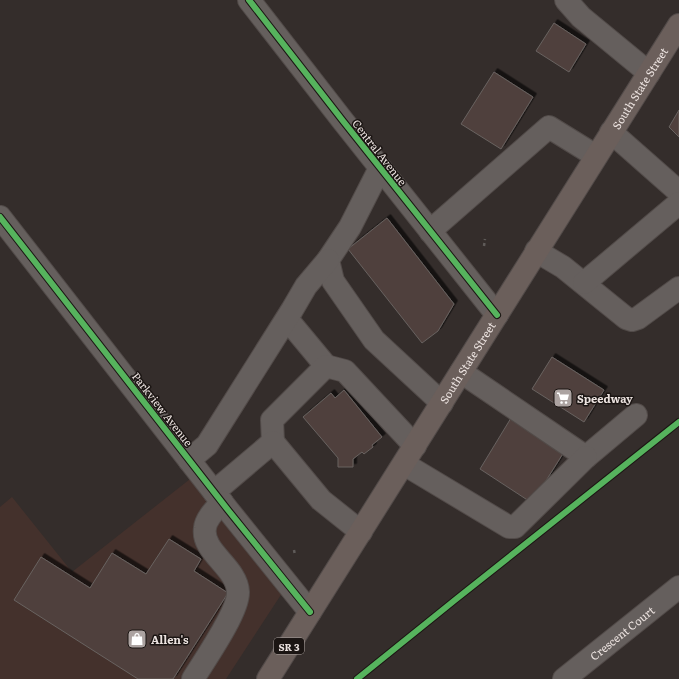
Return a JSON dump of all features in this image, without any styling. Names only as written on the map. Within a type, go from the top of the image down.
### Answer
[{"type":"main road","name":"South State Street","points":[[268,679],[679,25]]},
{"type":"street","name":"Central Avenue","points":[[249,0],[497,315]]},
{"type":"street","points":[[566,0],[581,17],[649,73]]},
{"type":"street","points":[[430,231],[549,127],[596,156]]},
{"type":"street","points":[[611,132],[679,192]]},
{"type":"street","points":[[189,460],[207,445],[287,319],[306,286],[328,260],[350,227],[380,168]]},
{"type":"street","points":[[584,283],[679,203]]},
{"type":"street","name":"Parkview Avenue","points":[[0,217],[218,497],[310,612]]},
{"type":"street","points":[[536,251],[584,283],[626,318],[632,320],[638,318],[679,288]]},
{"type":"street","points":[[328,260],[333,281],[374,340],[442,403]]},
{"type":"street","points":[[287,319],[326,366],[345,371],[415,446]]},
{"type":"street","points":[[326,366],[272,420],[273,442],[321,500],[361,532]]},
{"type":"street","points":[[461,372],[586,457]]},
{"type":"street","points":[[404,464],[509,527],[515,526],[586,457],[636,415]]},
{"type":"street","points":[[193,679],[224,628],[236,603],[238,593],[236,582],[208,544],[205,527],[218,497],[273,442]]},
{"type":"street","name":"Crescent Court","points":[[564,679],[679,587]]},
{"type":"path","points":[[484,246],[485,239]]},
{"type":"path","points":[[294,550],[295,555]]},
{"type":"shaded area","points":[[199,472],[288,584],[226,679],[0,679],[0,507],[12,497],[72,572]]},
{"type":"building","points":[[554,23],[586,44],[569,72],[536,51]]},
{"type":"building","points":[[494,72],[533,97],[501,149],[461,124]]},
{"type":"building","points":[[679,110],[679,137],[669,127]]},
{"type":"building","points":[[387,218],[454,304],[438,331],[422,343],[348,249]]},
{"type":"building","points":[[552,357],[604,390],[584,422],[532,389]]},
{"type":"building","points":[[344,390],[382,437],[364,454],[362,452],[353,459],[353,467],[338,467],[338,458],[303,417],[331,393],[335,398]]},
{"type":"building","points":[[511,418],[564,452],[532,503],[480,469]]},
{"type":"building","name":"Allen's","points":[[169,539],[201,559],[194,571],[228,593],[173,679],[138,679],[14,600],[41,557],[90,588],[112,553],[146,574]]},
{"type":"cycle path","points":[[249,0],[497,315]]},
{"type":"cycle path","points":[[0,217],[228,510],[310,612]]},
{"type":"cycle path","points":[[357,679],[679,422]]},
{"type":"place","name":"Speedway","points":[[563,398]]},
{"type":"place","name":"Allen's","points":[[137,639]]}]
